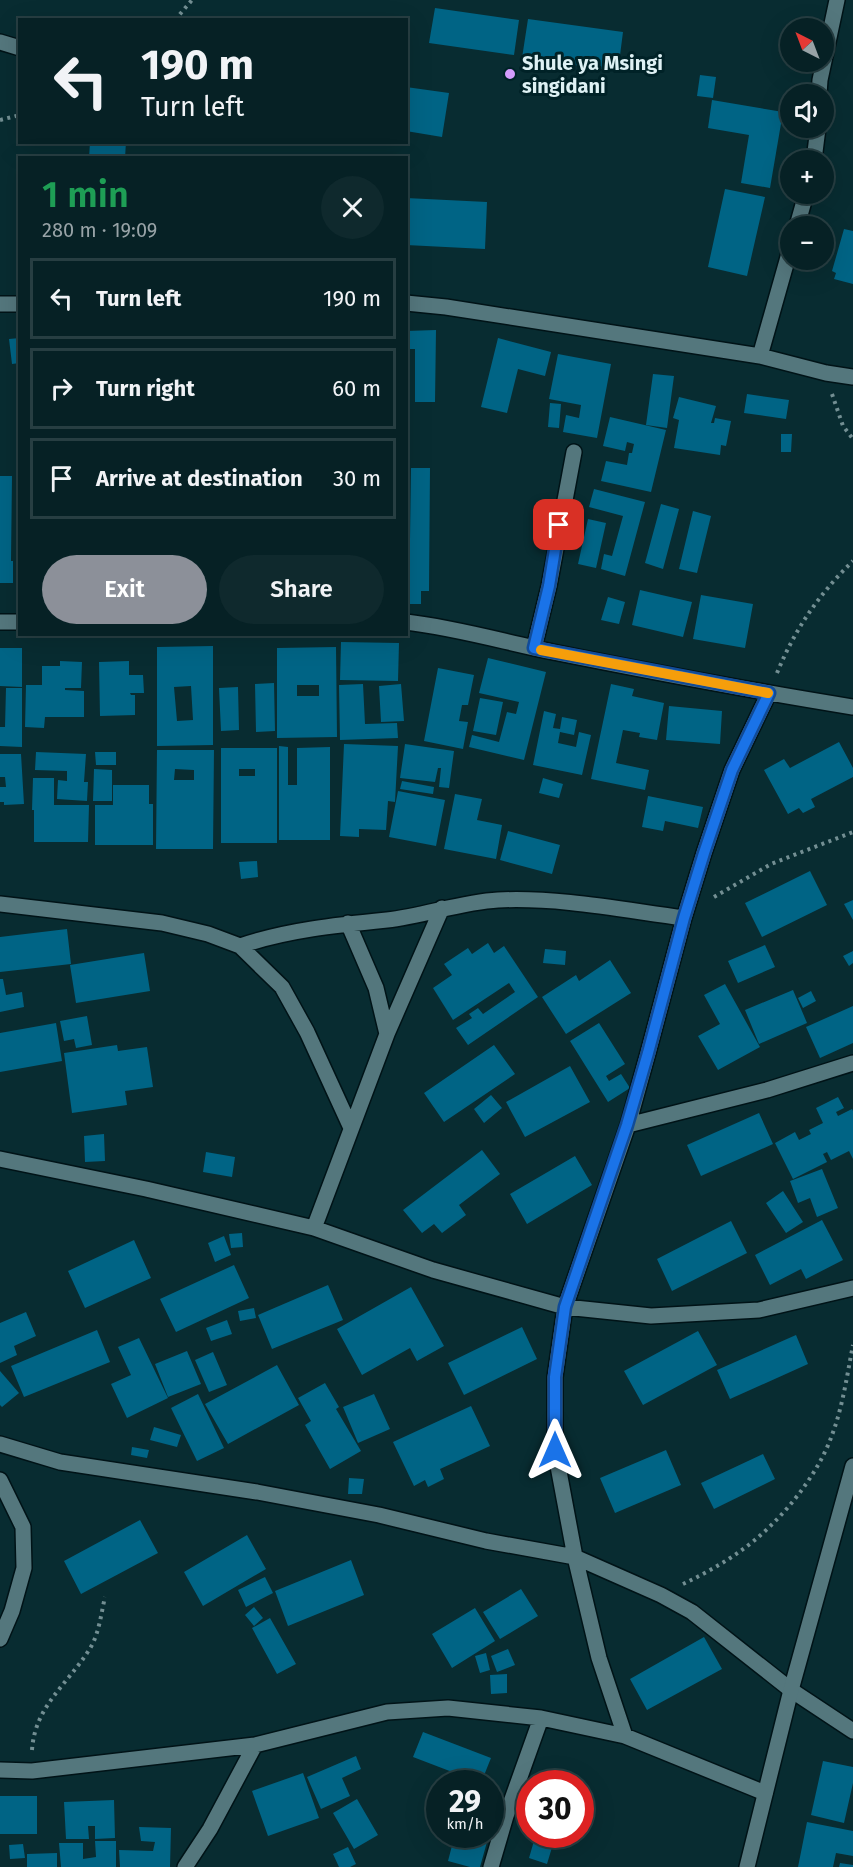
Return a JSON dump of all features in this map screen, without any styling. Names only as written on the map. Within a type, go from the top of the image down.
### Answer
[{"type":"street","points":[[820,84],[837,0]]},
{"type":"street","points":[[0,42],[18,47]]},
{"type":"street","points":[[760,356],[784,270]]},
{"type":"street","points":[[408,303],[446,307],[760,356],[826,373],[853,377]]},
{"type":"street","points":[[0,304],[18,304]]},
{"type":"street","points":[[534,648],[549,586],[574,452]]},
{"type":"street","points":[[0,622],[18,622]]},
{"type":"street","points":[[408,622],[435,625],[534,648],[853,707]]},
{"type":"street","points":[[625,1736],[599,1658],[575,1557],[555,1450],[555,1377],[565,1307],[627,1125],[684,918],[732,770],[769,693]]},
{"type":"street","points":[[240,946],[267,937],[348,923],[389,920],[498,900],[561,902],[684,918]]},
{"type":"street","points":[[0,904],[162,923],[208,934],[240,946],[282,987],[307,1032],[351,1128]]},
{"type":"street","points":[[314,1228],[387,1034],[442,909]]},
{"type":"street","points":[[348,923],[376,988],[387,1034]]},
{"type":"street","points":[[627,1125],[767,1090],[853,1064]]},
{"type":"street","points":[[0,1159],[146,1189],[314,1228],[433,1270],[565,1307],[651,1316],[759,1310],[853,1288]]},
{"type":"street","points":[[0,1444],[60,1462],[346,1508],[486,1541],[575,1557],[661,1595],[692,1612],[790,1690],[853,1731]]},
{"type":"street","points":[[747,1867],[790,1690],[853,1466]]},
{"type":"street","points":[[0,1480],[23,1527],[24,1568],[12,1611],[0,1639]]},
{"type":"street","points":[[0,1770],[32,1771],[255,1745],[387,1712],[448,1708],[541,1718],[625,1736],[765,1793]]},
{"type":"street","points":[[491,1867],[506,1816],[541,1718]]},
{"type":"street","points":[[185,1867],[210,1829],[255,1745]]},
{"type":"path","points":[[178,18],[192,0]]},
{"type":"path","points":[[0,120],[18,115]]},
{"type":"path","points":[[826,373],[835,408],[843,426],[853,439]]},
{"type":"path","points":[[769,693],[797,632],[813,604],[853,561]]},
{"type":"path","points":[[684,918],[716,895],[771,864],[853,832]]},
{"type":"path","points":[[661,1595],[740,1552],[772,1524],[803,1487],[823,1456],[833,1434],[853,1345]]},
{"type":"path","points":[[32,1771],[33,1739],[42,1712],[91,1648],[105,1597]]},
{"type":"building","points":[[435,8],[519,20],[514,55],[429,43]]},
{"type":"building","points":[[528,19],[623,32],[618,71],[522,58]]},
{"type":"building","points":[[700,75],[716,77],[713,98],[697,96]]},
{"type":"building","points":[[408,87],[449,93],[442,137],[408,131]]},
{"type":"building","points":[[712,100],[780,111],[780,130],[770,188],[741,183],[749,135],[708,128]]},
{"type":"building","points":[[90,144],[126,144],[125,156],[89,156]]},
{"type":"building","points":[[725,189],[765,197],[747,276],[708,267]]},
{"type":"building","points":[[408,198],[487,202],[485,249],[408,245]]},
{"type":"building","points":[[844,229],[853,231],[853,284],[834,279],[836,273],[832,271]]},
{"type":"building","points":[[436,330],[435,402],[415,402],[415,349],[408,349],[408,331]]},
{"type":"building","points":[[18,338],[18,363],[12,364],[9,339]]},
{"type":"building","points":[[498,338],[551,352],[545,376],[518,369],[507,413],[481,407]]},
{"type":"building","points":[[558,354],[611,364],[597,438],[563,432],[566,415],[579,418],[581,405],[549,399]]},
{"type":"building","points":[[653,374],[674,376],[667,428],[646,425]]},
{"type":"building","points":[[747,394],[789,400],[786,419],[744,413]]},
{"type":"building","points":[[679,397],[716,406],[711,423],[714,423],[715,418],[731,421],[726,446],[721,445],[720,455],[674,448],[679,420],[673,418]]},
{"type":"building","points":[[550,403],[561,404],[559,428],[548,427]]},
{"type":"building","points":[[610,417],[666,430],[651,492],[601,481],[606,461],[627,465],[629,453],[632,453],[634,444],[627,442],[625,451],[603,446]]},
{"type":"building","points":[[781,434],[792,434],[791,452],[781,452]]},
{"type":"building","points":[[411,468],[430,468],[429,591],[421,591],[421,604],[408,604],[408,539],[410,539]]},
{"type":"building","points":[[0,476],[12,476],[13,583],[0,583]]},
{"type":"building","points":[[594,489],[645,502],[625,576],[601,569],[604,554],[612,556],[623,516],[589,507]]},
{"type":"building","points":[[661,504],[679,509],[663,569],[645,563]]},
{"type":"building","points":[[693,511],[711,516],[697,573],[679,569]]},
{"type":"building","points":[[588,519],[606,523],[596,568],[578,564]]},
{"type":"building","points":[[640,590],[692,602],[683,637],[632,625]]},
{"type":"building","points":[[701,595],[753,604],[745,648],[693,639]]},
{"type":"building","points":[[608,597],[625,602],[619,624],[601,620]]},
{"type":"building","points":[[341,642],[399,643],[398,681],[340,680]]},
{"type":"building","points":[[213,646],[213,745],[157,746],[157,647]],"holes":[[[191,686],[193,720],[177,721],[174,687]]]},
{"type":"building","points":[[336,647],[337,737],[277,738],[277,648]],"holes":[[[297,685],[319,685],[319,696],[297,696]]]},
{"type":"building","points":[[0,648],[22,648],[22,687],[0,686]]},
{"type":"building","points":[[488,658],[546,672],[524,760],[469,747],[472,735],[499,742],[507,712],[516,714],[519,702],[479,693]]},
{"type":"building","points":[[60,661],[82,662],[81,688],[65,688],[65,690],[84,691],[84,717],[45,717],[44,728],[25,727],[26,685],[42,685],[42,666],[60,666]]},
{"type":"building","points":[[129,661],[129,675],[143,675],[144,693],[130,693],[135,695],[135,715],[100,716],[99,662]]},
{"type":"building","points":[[438,668],[474,675],[468,705],[462,705],[459,721],[468,722],[463,749],[424,741]]},
{"type":"building","points":[[274,683],[275,731],[256,732],[255,684]]},
{"type":"building","points":[[363,684],[365,724],[397,723],[398,738],[340,740],[339,685]]},
{"type":"building","points":[[401,684],[404,721],[381,722],[379,686]]},
{"type":"building","points":[[611,684],[634,689],[632,696],[664,703],[657,740],[639,737],[640,733],[623,730],[616,763],[649,770],[645,790],[591,779]]},
{"type":"building","points":[[238,687],[239,730],[221,731],[219,688]]},
{"type":"building","points":[[6,688],[22,688],[22,747],[0,746],[0,727],[5,727]]},
{"type":"building","points":[[480,698],[503,702],[496,735],[473,731]]},
{"type":"building","points":[[669,706],[722,711],[720,744],[666,740]]},
{"type":"building","points":[[544,711],[556,714],[553,728],[560,729],[562,717],[577,720],[574,735],[560,732],[558,743],[576,747],[579,732],[591,735],[582,775],[533,765]]},
{"type":"building","points":[[839,742],[853,768],[853,777],[811,799],[815,807],[803,813],[799,808],[788,814],[764,770],[784,759],[790,768]]},
{"type":"building","points":[[344,744],[398,746],[395,802],[388,801],[386,830],[359,829],[359,837],[340,836]]},
{"type":"building","points":[[405,744],[454,751],[449,788],[439,787],[441,768],[438,768],[435,782],[400,778]]},
{"type":"building","points":[[279,746],[288,747],[288,785],[297,785],[297,748],[330,747],[330,840],[279,840]]},
{"type":"building","points":[[221,748],[277,748],[277,843],[221,843]],"holes":[[[239,769],[255,769],[255,776],[239,776]]]},
{"type":"building","points":[[157,750],[214,750],[213,849],[156,849]],"holes":[[[175,769],[194,770],[194,780],[174,780]]]},
{"type":"building","points":[[36,752],[86,754],[84,782],[88,782],[87,801],[57,799],[58,780],[67,781],[67,771],[35,770]]},
{"type":"building","points":[[95,752],[116,752],[116,765],[96,765]]},
{"type":"building","points":[[0,754],[21,754],[24,804],[4,805],[4,802],[0,802],[0,787],[6,787],[5,777],[0,777]]},
{"type":"building","points":[[94,769],[112,770],[112,801],[93,801]]},
{"type":"building","points":[[33,778],[54,778],[54,805],[89,805],[88,842],[34,842]]},
{"type":"building","points":[[543,778],[563,784],[559,798],[539,793]]},
{"type":"building","points":[[402,781],[434,787],[433,794],[400,789]]},
{"type":"building","points":[[113,785],[149,785],[149,804],[153,804],[153,845],[95,845],[95,805],[113,805]]},
{"type":"building","points":[[398,791],[445,800],[436,846],[389,837]]},
{"type":"building","points":[[455,794],[482,799],[477,820],[502,825],[496,859],[444,849]]},
{"type":"building","points":[[648,796],[703,807],[698,828],[665,821],[663,831],[642,827]]},
{"type":"building","points":[[508,831],[560,845],[552,874],[500,860]]},
{"type":"building","points":[[257,861],[258,877],[241,879],[239,862]]},
{"type":"building","points":[[810,871],[827,905],[762,937],[745,903]]},
{"type":"building","points":[[853,900],[853,920],[844,904]]},
{"type":"building","points":[[67,929],[71,964],[0,972],[0,937]]},
{"type":"building","points":[[488,943],[494,953],[504,946],[538,997],[468,1045],[456,1028],[472,1018],[469,1014],[478,1008],[483,1014],[515,992],[509,983],[453,1020],[433,988],[452,975],[444,964],[468,948],[472,954]]},
{"type":"building","points":[[765,945],[775,967],[738,983],[728,961]]},
{"type":"building","points":[[545,949],[566,951],[565,965],[543,963]]},
{"type":"building","points":[[853,951],[853,963],[849,966],[843,956]]},
{"type":"building","points":[[144,953],[150,991],[76,1003],[70,965]]},
{"type":"building","points":[[610,960],[631,993],[566,1034],[542,997],[576,975],[579,981]]},
{"type":"building","points":[[0,979],[3,979],[6,995],[22,992],[24,1007],[0,1012]]},
{"type":"building","points":[[725,984],[760,1047],[718,1070],[698,1036],[720,1024],[704,995]]},
{"type":"building","points":[[793,990],[807,1023],[759,1044],[745,1010]]},
{"type":"building","points":[[811,991],[816,1001],[803,1008],[798,998]]},
{"type":"building","points":[[853,1006],[853,1043],[820,1058],[806,1027]]},
{"type":"building","points":[[87,1016],[92,1045],[76,1048],[74,1039],[64,1041],[60,1021]]},
{"type":"building","points":[[56,1023],[62,1061],[0,1072],[0,1033]]},
{"type":"building","points":[[599,1023],[625,1064],[606,1076],[609,1081],[621,1074],[630,1088],[608,1102],[570,1041]]},
{"type":"building","points":[[117,1045],[118,1051],[147,1047],[153,1087],[125,1091],[127,1105],[72,1113],[64,1053]]},
{"type":"building","points":[[494,1045],[515,1074],[444,1122],[424,1093]]},
{"type":"building","points":[[570,1066],[590,1102],[525,1137],[506,1102]]},
{"type":"building","points":[[491,1095],[502,1108],[484,1123],[474,1109]]},
{"type":"building","points":[[838,1097],[844,1108],[836,1112],[838,1116],[852,1109],[853,1111],[853,1159],[849,1151],[831,1160],[827,1152],[823,1154],[827,1162],[793,1179],[775,1143],[795,1132],[799,1140],[811,1134],[809,1130],[823,1123],[816,1108]]},
{"type":"building","points":[[759,1113],[773,1144],[701,1176],[687,1145]]},
{"type":"building","points":[[104,1134],[105,1161],[85,1162],[84,1136]]},
{"type":"building","points":[[482,1150],[500,1174],[459,1205],[466,1215],[442,1233],[434,1224],[422,1233],[403,1210]]},
{"type":"building","points":[[206,1152],[235,1157],[232,1177],[203,1172]]},
{"type":"building","points":[[575,1156],[592,1185],[527,1224],[510,1194]]},
{"type":"building","points":[[822,1169],[838,1208],[817,1217],[810,1198],[798,1203],[790,1181]]},
{"type":"building","points":[[783,1191],[803,1222],[786,1233],[766,1203]]},
{"type":"building","points":[[822,1220],[843,1260],[806,1279],[801,1269],[770,1285],[755,1255]]},
{"type":"building","points":[[731,1221],[747,1253],[672,1291],[657,1259]]},
{"type":"building","points":[[242,1233],[243,1247],[231,1248],[229,1234]]},
{"type":"building","points":[[224,1236],[231,1255],[215,1262],[208,1243]]},
{"type":"building","points":[[134,1240],[151,1278],[85,1308],[68,1271]]},
{"type":"building","points":[[234,1265],[249,1298],[176,1332],[160,1299]]},
{"type":"building","points":[[328,1285],[343,1320],[272,1349],[258,1315]]},
{"type":"building","points":[[411,1287],[444,1346],[417,1361],[410,1348],[362,1375],[337,1329]]},
{"type":"building","points":[[254,1308],[256,1318],[240,1321],[238,1311]]},
{"type":"building","points":[[26,1312],[36,1336],[14,1346],[17,1355],[0,1363],[0,1323]]},
{"type":"building","points":[[227,1320],[232,1334],[211,1341],[206,1328]]},
{"type":"building","points":[[522,1327],[537,1359],[464,1395],[448,1363]]},
{"type":"building","points":[[97,1330],[110,1362],[24,1397],[11,1366]]},
{"type":"building","points":[[698,1331],[717,1365],[643,1405],[624,1371]]},
{"type":"building","points":[[796,1335],[808,1364],[730,1399],[717,1370]]},
{"type":"building","points":[[139,1338],[168,1398],[127,1418],[111,1384],[131,1375],[118,1347]]},
{"type":"building","points":[[187,1351],[201,1384],[168,1397],[155,1364]]},
{"type":"building","points":[[213,1352],[227,1385],[209,1392],[195,1360]]},
{"type":"building","points":[[277,1365],[299,1405],[228,1444],[205,1404]]},
{"type":"building","points":[[0,1371],[19,1393],[2,1407],[0,1405]]},
{"type":"building","points":[[325,1383],[339,1407],[336,1409],[361,1451],[330,1469],[305,1425],[311,1421],[298,1398]]},
{"type":"building","points":[[198,1394],[224,1448],[197,1461],[171,1408]]},
{"type":"building","points":[[374,1394],[390,1429],[358,1443],[343,1407]]},
{"type":"building","points":[[471,1406],[490,1446],[440,1469],[444,1479],[428,1487],[425,1480],[414,1486],[393,1442]]},
{"type":"building","points":[[154,1427],[181,1435],[177,1447],[150,1440]]},
{"type":"building","points":[[132,1447],[149,1450],[147,1458],[131,1455]]},
{"type":"building","points":[[666,1450],[681,1485],[615,1513],[600,1478]]},
{"type":"building","points":[[763,1454],[775,1479],[714,1509],[701,1483]]},
{"type":"building","points":[[349,1478],[364,1479],[362,1494],[348,1494]]},
{"type":"building","points":[[140,1520],[158,1553],[81,1594],[64,1561]]},
{"type":"building","points":[[247,1535],[266,1569],[203,1606],[184,1572]]},
{"type":"building","points":[[351,1560],[364,1595],[288,1626],[275,1591]]},
{"type":"building","points":[[265,1577],[273,1593],[246,1607],[238,1590]]},
{"type":"building","points":[[521,1589],[538,1616],[500,1639],[483,1612]]},
{"type":"building","points":[[254,1607],[263,1618],[254,1626],[245,1615]]},
{"type":"building","points":[[475,1608],[495,1641],[452,1668],[432,1634]]},
{"type":"building","points":[[270,1618],[296,1664],[277,1674],[252,1628]]},
{"type":"building","points":[[704,1637],[722,1669],[647,1710],[630,1679]]},
{"type":"building","points":[[508,1649],[515,1665],[497,1672],[491,1656]]},
{"type":"building","points":[[486,1653],[490,1670],[480,1673],[475,1656]]},
{"type":"building","points":[[507,1674],[507,1693],[491,1694],[490,1675]]},
{"type":"building","points":[[423,1732],[491,1758],[486,1770],[447,1770],[413,1757]]},
{"type":"building","points":[[356,1756],[361,1769],[342,1778],[350,1796],[321,1809],[307,1777]]},
{"type":"building","points":[[823,1761],[853,1767],[853,1783],[844,1823],[811,1815]]},
{"type":"building","points":[[303,1773],[319,1818],[268,1836],[252,1791]]},
{"type":"building","points":[[0,1796],[37,1796],[37,1834],[0,1834]]},
{"type":"building","points":[[357,1799],[378,1835],[354,1849],[333,1813]]},
{"type":"building","points":[[114,1800],[115,1838],[95,1839],[95,1826],[88,1826],[89,1839],[66,1839],[64,1802]]},
{"type":"building","points":[[807,1822],[853,1831],[853,1856],[836,1853],[833,1867],[798,1867]]},
{"type":"building","points":[[139,1827],[171,1828],[170,1867],[120,1867],[119,1850],[153,1851],[155,1842],[141,1841]]},
{"type":"building","points":[[95,1841],[116,1841],[116,1867],[61,1867],[59,1843],[83,1843],[83,1859],[96,1857]]},
{"type":"building","points":[[23,1844],[25,1858],[10,1859],[9,1845]]},
{"type":"building","points":[[348,1847],[356,1864],[350,1867],[339,1867],[333,1854]]},
{"type":"building","points":[[451,1848],[485,1848],[480,1867],[470,1867],[448,1861]]},
{"type":"building","points":[[532,1848],[552,1848],[547,1864],[529,1858]]},
{"type":"building","points":[[57,1853],[57,1867],[27,1867],[27,1854]]},
{"type":"building","points":[[840,1863],[853,1865],[853,1867],[839,1867]]},
{"type":"slow traffic","points":[[541,650],[768,693]]},
{"type":"place","name":"Shule ya Msingi singidani","points":[[510,74]]},
{"type":"route","points":[[555,1450],[555,1377],[565,1307],[627,1125],[704,853],[732,770],[769,693],[660,674],[534,648],[549,586],[559,525]]}]
